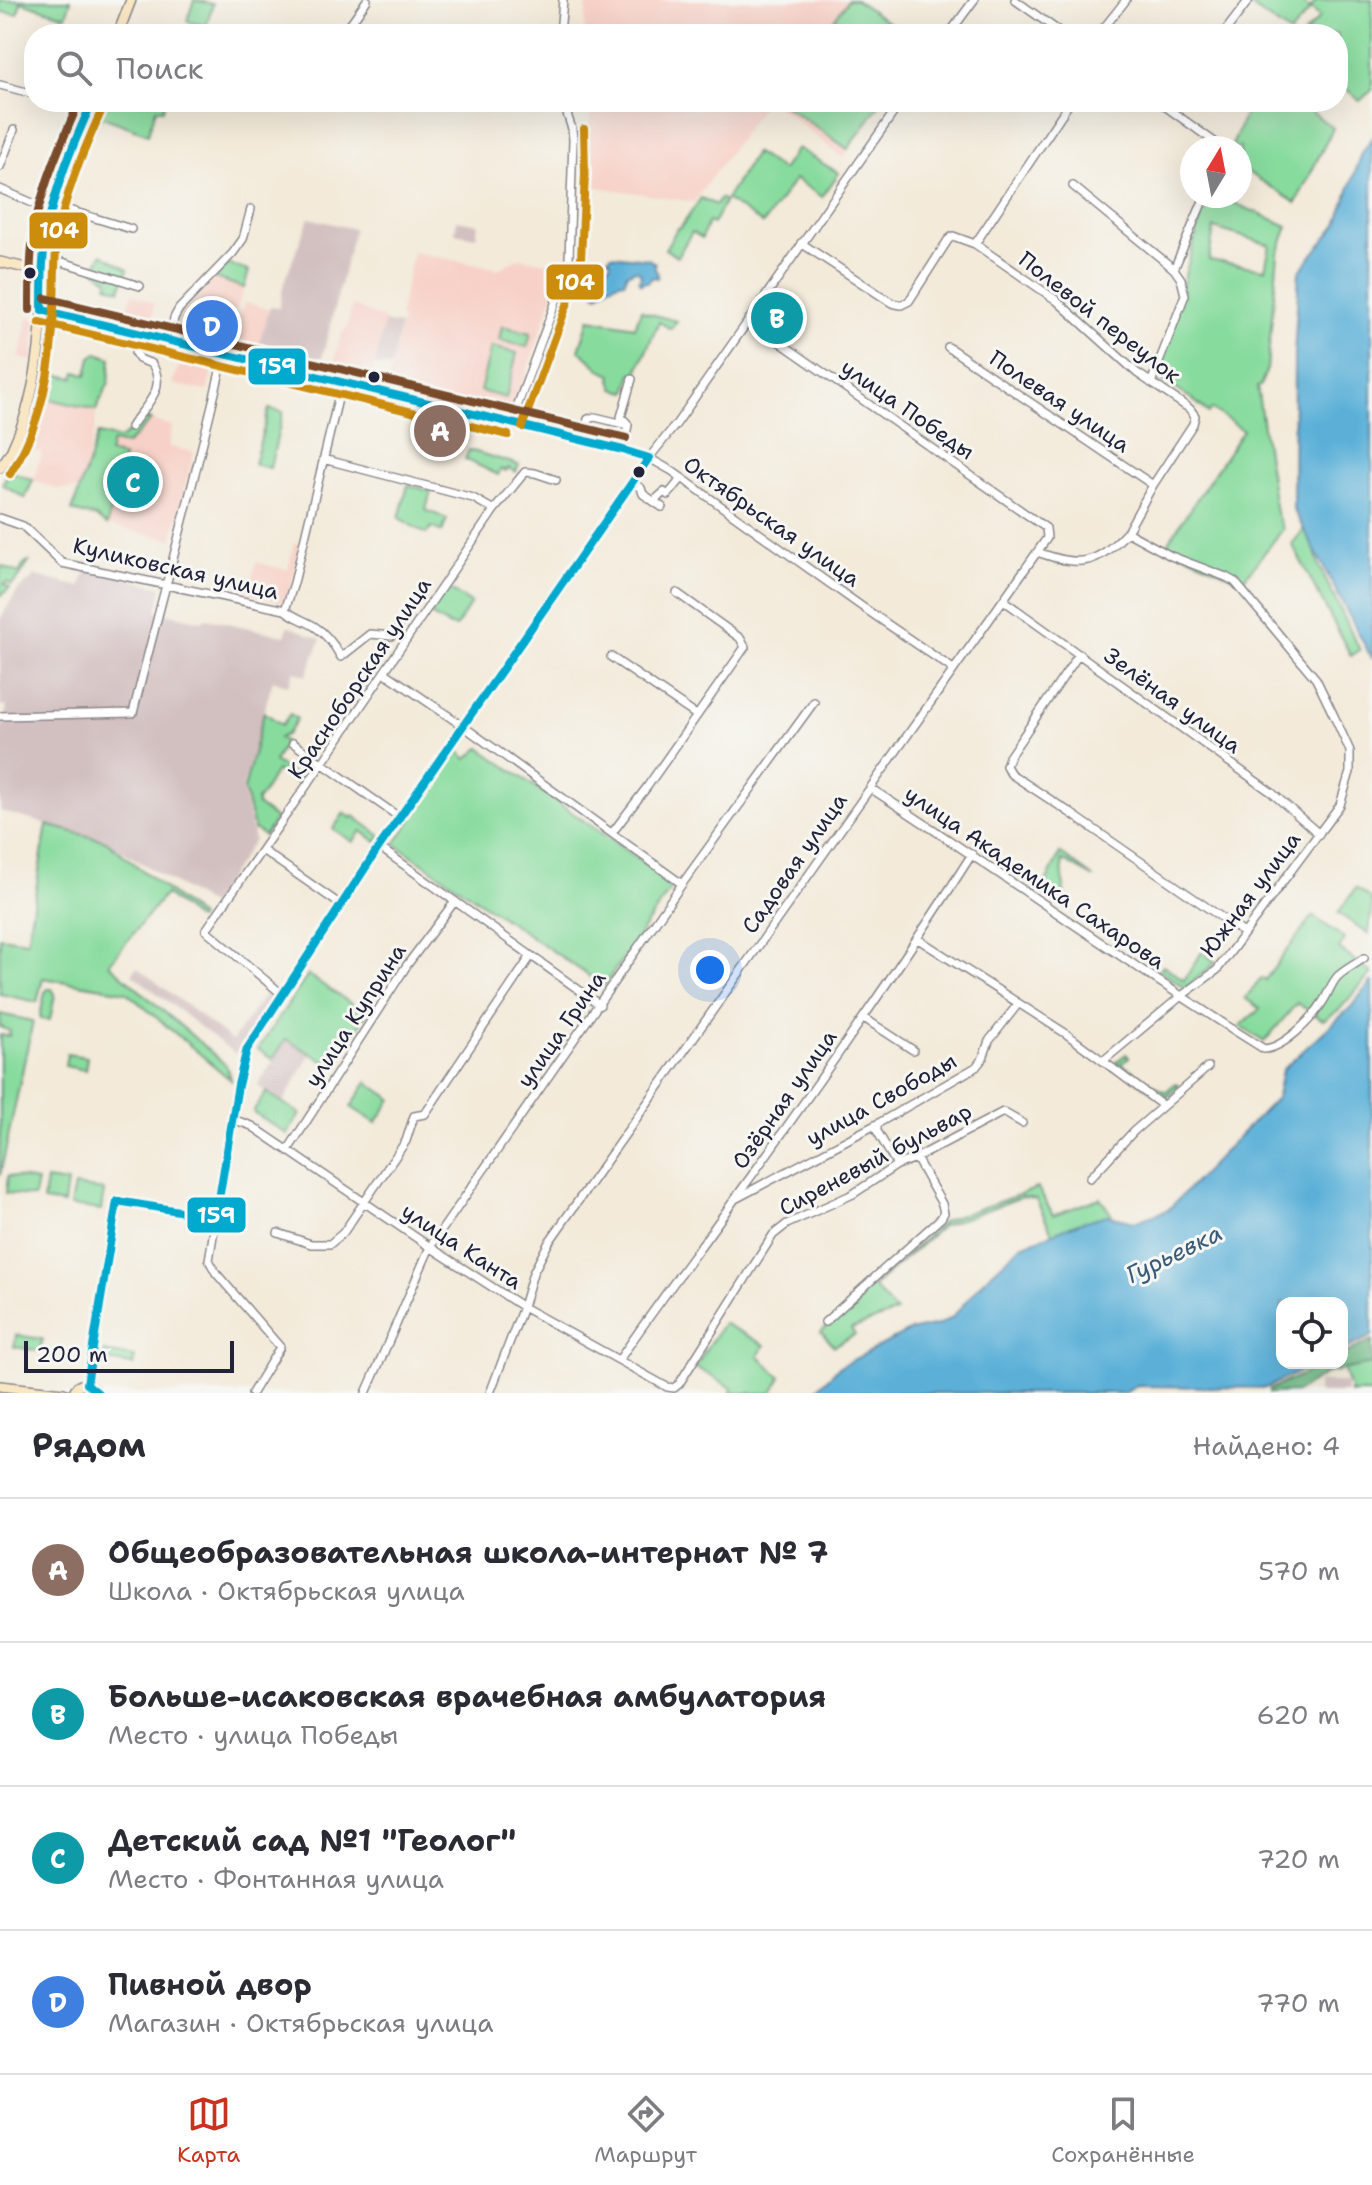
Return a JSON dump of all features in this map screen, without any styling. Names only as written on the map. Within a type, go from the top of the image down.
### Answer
[{"type":"street","points":[[122,24],[131,0]]},
{"type":"street","points":[[350,24],[367,0]]},
{"type":"street","points":[[561,24],[563,0]]},
{"type":"street","points":[[956,24],[974,0]]},
{"type":"street","points":[[1015,0],[1049,24]]},
{"type":"street","points":[[1107,24],[1126,0]]},
{"type":"street","points":[[1231,24],[1249,0]]},
{"type":"street","points":[[0,85],[24,91]]},
{"type":"street","points":[[0,468],[12,449],[27,408],[39,345],[44,244],[68,158],[88,112]]},
{"type":"street","points":[[511,423],[569,259],[573,140],[566,112]]},
{"type":"street","points":[[252,1393],[280,1347],[211,1267],[209,1260],[238,1085],[247,1049],[399,817],[894,112]]},
{"type":"street","points":[[801,243],[892,303],[901,305],[909,301],[948,240],[953,236],[975,244],[1063,112]]},
{"type":"street","points":[[1179,112],[1208,136]]},
{"type":"street","points":[[0,167],[14,130]]},
{"type":"street","points":[[1073,186],[1174,269],[1181,279],[1185,295],[1151,383]]},
{"type":"street","points":[[0,189],[52,208],[131,229]]},
{"type":"street","points":[[1174,269],[1200,208]]},
{"type":"street","points":[[170,340],[179,309],[243,239],[251,209]]},
{"type":"street","points":[[25,268],[35,262],[44,244]]},
{"type":"street","name":"Полевой переулок","points":[[975,244],[1056,300],[1151,383],[1190,409],[1195,416],[1193,424],[1153,485]]},
{"type":"street","points":[[43,256],[140,286]]},
{"type":"street","points":[[0,262],[43,272]]},
{"type":"street","name":"Октябрьская улица","points":[[42,310],[649,458],[953,669]]},
{"type":"street","name":"улица Победы","points":[[748,320],[1046,528]]},
{"type":"street","points":[[131,427],[150,402],[158,374],[152,364],[139,359],[135,353],[137,332]]},
{"type":"street","name":"Полевая улица","points":[[948,347],[1153,485]]},
{"type":"street","points":[[0,716],[133,713],[224,354]]},
{"type":"street","points":[[628,425],[621,417],[632,379]]},
{"type":"street","points":[[285,610],[342,382]]},
{"type":"street","points":[[583,440],[588,419],[595,417],[628,425]]},
{"type":"street","points":[[623,450],[628,425]]},
{"type":"street","points":[[323,459],[473,498],[494,510]]},
{"type":"street","name":"Красноборская улица","points":[[283,995],[206,930],[494,510],[525,472],[556,480]]},
{"type":"street","points":[[654,501],[664,492],[668,495],[682,478]]},
{"type":"street","points":[[632,483],[662,507]]},
{"type":"street","points":[[1037,552],[1065,562],[1079,562],[1106,551],[1127,532],[1153,485]]},
{"type":"street","name":"Куликовская улица","points":[[0,518],[23,526],[62,563],[285,610],[315,627],[341,657],[370,634],[392,636],[398,628]]},
{"type":"street","name":"Садовая улица","points":[[490,1393],[533,1273],[549,1242],[1047,538],[1046,528]]},
{"type":"street","name":"Южная улица","points":[[1103,1061],[1217,970],[1340,805],[1350,772],[1350,751],[1316,679],[1235,582],[1171,556],[1127,532]]},
{"type":"street","points":[[612,833],[745,647],[740,638],[677,593]]},
{"type":"street","name":"Зелёная улица","points":[[1003,600],[1271,792],[1319,834]]},
{"type":"street","points":[[1079,654],[1009,757],[1006,766],[1011,774],[1244,933]]},
{"type":"street","points":[[611,657],[696,715]]},
{"type":"street","points":[[384,672],[682,884]]},
{"type":"street","name":"улица Грина","points":[[366,1393],[430,1247],[682,884],[814,702]]},
{"type":"street","points":[[293,743],[399,817]]},
{"type":"street","name":"улица Академика Сахарова","points":[[870,788],[1180,997],[1264,1049],[1281,1044],[1306,1023],[1322,1004],[1336,978],[1364,958]]},
{"type":"street","points":[[379,847],[600,1005]]},
{"type":"street","points":[[262,850],[341,905]]},
{"type":"street","name":"Озёрная улица","points":[[619,1360],[864,1018],[972,854]]},
{"type":"street","name":"улица Куприна","points":[[288,1150],[407,965],[455,901]]},
{"type":"street","points":[[918,939],[1065,1033],[1163,1106]]},
{"type":"street","points":[[278,1233],[311,1244],[330,1244],[343,1233],[406,1141],[414,1116],[425,1114],[531,956]]},
{"type":"street","name":"улица Свободы","points":[[735,1199],[877,1124],[976,1067],[989,1041],[1018,1004]]},
{"type":"street","points":[[864,1018],[913,1050]]},
{"type":"street","points":[[1090,1178],[1134,1131],[1208,1067]]},
{"type":"street","name":"Сиреневый бульвар","points":[[679,1384],[773,1235],[787,1224],[853,1194],[897,1165],[1003,1112],[1022,1123]]},
{"type":"street","name":"улица Канта","points":[[232,1119],[252,1126],[523,1307],[667,1387],[674,1388],[679,1384]]},
{"type":"street","points":[[877,1124],[877,1131],[897,1165]]},
{"type":"street","points":[[825,1322],[944,1213],[916,1158]]},
{"type":"street","points":[[87,1384],[117,1201],[216,1217]]},
{"type":"street","points":[[73,1393],[79,1386],[87,1384],[98,1393]]},
{"type":"street","points":[[0,1386],[64,1393]]},
{"type":"shaded area","points":[[587,0],[852,0],[891,24],[585,24]]},
{"type":"shaded area","points":[[590,112],[758,112],[694,202],[584,185]]},
{"type":"shaded area","points":[[785,112],[875,112],[843,158]]},
{"type":"shaded area","points":[[309,218],[354,229],[320,366],[257,350],[270,306],[279,308],[284,282]]},
{"type":"shaded area","points":[[457,220],[478,224],[476,237],[455,233]]},
{"type":"shaded area","points":[[413,252],[498,269],[519,258],[554,264],[563,269],[514,406],[507,415],[389,388],[402,318],[399,317]]},
{"type":"shaded area","points":[[215,278],[244,288],[237,309],[221,316],[213,340],[175,331],[186,309]]},
{"type":"shaded area","points":[[132,294],[154,303],[153,323],[124,317]]},
{"type":"shaded area","points":[[244,302],[269,309],[257,350],[232,344]]},
{"type":"shaded area","points":[[352,305],[385,320],[372,379],[332,369]]},
{"type":"shaded area","points":[[28,318],[36,319],[33,361],[19,358]]},
{"type":"shaded area","points":[[384,322],[400,325],[391,368],[375,365]]},
{"type":"shaded area","points":[[183,356],[214,364],[207,391],[172,384]]},
{"type":"shaded area","points":[[38,396],[96,410],[95,429],[79,490],[56,489],[33,480],[42,453],[22,446],[32,423]]},
{"type":"shaded area","points":[[151,420],[172,426],[169,447],[194,452],[172,540],[107,525],[123,458],[109,453],[112,441],[126,445]]},
{"type":"shaded area","points":[[430,421],[454,427],[451,442],[426,436]]},
{"type":"shaded area","points":[[294,543],[301,545],[287,603],[248,594],[256,562],[288,570]]},
{"type":"shaded area","points":[[86,569],[162,587],[157,611],[202,621],[206,618],[285,636],[288,626],[321,639],[306,676],[294,671],[288,686],[273,680],[242,788],[254,840],[210,905],[106,841],[0,811],[0,734],[7,707],[0,706],[0,619],[18,590],[36,576],[81,587]]},
{"type":"shaded area","points":[[137,967],[232,1041],[269,988],[276,993],[235,1054],[132,974]]},
{"type":"shaded area","points":[[286,1039],[311,1053],[283,1103],[257,1086]]},
{"type":"shaded area","points":[[1318,1382],[1346,1382],[1346,1393],[1318,1393]]},
{"type":"green space","points":[[0,0],[71,0],[66,16],[21,2],[18,14],[0,12]]},
{"type":"green space","points":[[194,0],[213,4],[207,24],[187,21]]},
{"type":"green space","points":[[848,0],[856,0],[891,24],[831,24]]},
{"type":"green space","points":[[1256,0],[1298,0],[1310,9],[1317,0],[1372,0],[1372,90],[1360,101],[1348,91],[1348,24],[1313,24],[1320,17],[1311,9],[1298,24],[1276,24],[1251,6]]},
{"type":"green space","points":[[98,112],[155,112],[148,134],[97,115]]},
{"type":"green space","points":[[794,112],[874,112],[848,149]]},
{"type":"green space","points":[[1246,112],[1312,112],[1333,128],[1296,203],[1252,175],[1252,136],[1236,136]]},
{"type":"green space","points":[[797,148],[839,173],[822,197],[795,179],[763,224],[726,199],[755,153],[782,170]]},
{"type":"green space","points":[[701,198],[716,205],[720,198],[725,201],[713,224],[708,222],[702,238],[692,232],[677,257],[665,249]]},
{"type":"green space","points":[[1205,208],[1246,208],[1288,226],[1278,254],[1267,369],[1257,387],[1276,513],[1283,529],[1242,581],[1166,545],[1243,430],[1212,409],[1209,413],[1157,377]],"holes":[[[1214,228],[1270,245],[1265,269],[1209,260]]]},
{"type":"green space","points":[[102,254],[128,269],[120,290],[107,285],[109,280],[94,270]]},
{"type":"green space","points":[[228,264],[249,271],[244,288],[215,278]]},
{"type":"green space","points":[[641,310],[677,321],[671,329],[659,322],[636,374],[632,373],[627,392],[614,389],[612,375],[602,371],[579,350],[589,319],[635,327]]},
{"type":"green space","points":[[502,326],[531,333],[527,347],[499,340]]},
{"type":"green space","points":[[491,347],[517,353],[506,398],[480,391]]},
{"type":"green space","points":[[97,353],[111,358],[109,382],[96,410],[38,396],[43,372],[74,378],[76,372],[87,375],[91,357]]},
{"type":"green space","points":[[269,409],[283,412],[270,468],[254,464]]},
{"type":"green space","points":[[141,417],[151,420],[126,445],[112,442],[109,453],[123,457],[107,525],[95,517],[72,511],[98,434],[120,439]]},
{"type":"green space","points":[[469,450],[519,465],[516,472],[501,469],[498,475],[465,459]]},
{"type":"green space","points":[[10,471],[33,480],[25,498],[2,484]]},
{"type":"green space","points":[[408,485],[431,491],[426,510],[447,519],[442,532],[432,527],[426,534],[399,518]]},
{"type":"green space","points":[[1309,523],[1318,564],[1360,650],[1351,656],[1292,544]]},
{"type":"green space","points":[[29,562],[12,585],[4,584],[10,588],[0,596],[2,566],[19,573]]},
{"type":"green space","points":[[447,588],[471,603],[456,627],[430,615]]},
{"type":"green space","points":[[264,712],[282,725],[290,714],[297,719],[287,734],[279,738],[285,742],[274,762],[305,782],[302,786],[276,771],[257,800],[257,805],[276,819],[264,836],[254,829],[244,789]]},
{"type":"green space","points":[[480,748],[674,884],[604,986],[395,844],[458,750],[467,759]]},
{"type":"green space","points":[[344,813],[352,818],[354,816],[381,836],[377,842],[361,831],[353,842],[333,829]]},
{"type":"green space","points":[[47,825],[106,841],[200,917],[198,920],[165,894],[109,964],[226,1065],[231,1080],[126,992],[43,978],[37,1002],[0,994],[0,937],[27,941]]},
{"type":"green space","points":[[1060,853],[1094,878],[1062,860],[1065,905],[1043,889]]},
{"type":"green space","points":[[1356,888],[1372,899],[1369,934],[1338,913]]},
{"type":"green space","points":[[1313,916],[1345,939],[1339,949],[1372,973],[1338,1011],[1323,1020],[1297,1003],[1264,1042],[1240,1026],[1260,1009],[1245,998],[1262,978],[1265,980]]},
{"type":"green space","points":[[1202,952],[1216,962],[1187,987],[1159,970],[1163,965],[1184,980]]},
{"type":"green space","points":[[308,975],[367,1014],[332,1066],[286,1039],[273,1059],[258,1049]]},
{"type":"green space","points":[[48,989],[55,994],[50,1020],[41,1019],[40,1016]]},
{"type":"green space","points":[[0,1014],[33,1021],[0,1176],[0,1035],[9,1036],[10,1031],[0,1027]]},
{"type":"green space","points":[[67,1054],[87,1057],[85,1070],[65,1066]]},
{"type":"green space","points":[[1126,1054],[1129,1057],[1122,1064],[1165,1092],[1176,1083],[1179,1086],[1162,1098],[1117,1066],[1116,1062]]},
{"type":"green space","points":[[367,1082],[392,1099],[376,1123],[351,1107]]},
{"type":"green space","points":[[266,1092],[300,1114],[287,1134],[253,1112]]},
{"type":"green space","points":[[8,1176],[37,1181],[34,1197],[6,1193]]},
{"type":"green space","points":[[46,1180],[67,1183],[64,1204],[43,1201]]},
{"type":"green space","points":[[74,1186],[104,1190],[101,1210],[70,1206]]},
{"type":"green space","points":[[1038,1188],[1053,1215],[1100,1198],[1112,1215],[1054,1237],[1036,1199],[1022,1197],[942,1226],[873,1287],[896,1312],[851,1329],[855,1335],[834,1346],[821,1332],[944,1221]]},
{"type":"green space","points":[[723,1323],[765,1345],[758,1356],[781,1377],[772,1393],[731,1393],[732,1388],[695,1367]]},
{"type":"green space","points":[[16,1335],[42,1339],[40,1351],[14,1347]]},
{"type":"green space","points":[[1372,1340],[1372,1364],[1348,1369],[1348,1352]]},
{"type":"green space","points":[[1372,1345],[1372,1393],[1350,1393],[1343,1369],[1348,1369],[1348,1360]]},
{"type":"green space","points":[[103,1352],[135,1357],[133,1365],[102,1360]]},
{"type":"green space","points":[[1314,1369],[1347,1369],[1327,1373],[1297,1392],[1269,1393],[1269,1390]]},
{"type":"water","points":[[1372,138],[1372,659],[1293,509],[1294,356],[1299,272],[1337,224],[1362,153]]},
{"type":"water","points":[[611,255],[648,259],[655,263],[657,278],[641,284],[639,271],[635,270],[626,274],[625,281],[610,286],[598,295],[583,282],[587,275],[577,271],[579,268],[586,271],[596,267],[597,272],[603,271],[610,265],[608,258]]},
{"type":"water","name":"Гурьевка","points":[[1372,981],[1372,1336],[1348,1348],[1348,1297],[1276,1297],[1276,1369],[1305,1369],[1266,1388],[1137,1386],[1124,1393],[813,1393],[839,1367],[909,1331],[938,1325],[953,1317],[983,1281],[1021,1246],[1107,1215],[1134,1222],[1168,1210],[1277,1097],[1282,1070],[1351,1007]]},
{"type":"transit line","points":[[30,310],[35,224],[48,177],[75,112]]},
{"type":"transit line","name":"159","points":[[42,310],[43,260],[50,213],[88,112]]},
{"type":"transit line","name":"104","points":[[10,474],[30,436],[48,374],[56,250],[64,206],[101,112]]},
{"type":"transit line","name":"104","points":[[522,427],[581,259],[584,129]]},
{"type":"transit line","points":[[45,298],[626,438]]},
{"type":"transit line","name":"159","points":[[42,310],[649,458],[379,847],[247,1049],[216,1217],[117,1201],[87,1384],[98,1393]]},
{"type":"transit line","name":"104","points":[[39,322],[508,435]]},
{"type":"place","name":"Больше-исаковская врачебная амбулатория","points":[[777,318]]},
{"type":"place","name":"Пивной двор","points":[[212,326]]},
{"type":"place","name":"Общеобразовательная школа-интернат № 7","points":[[440,431]]},
{"type":"place","name":"Детский сад №1 \"Геолог\"","points":[[133,482]]}]
